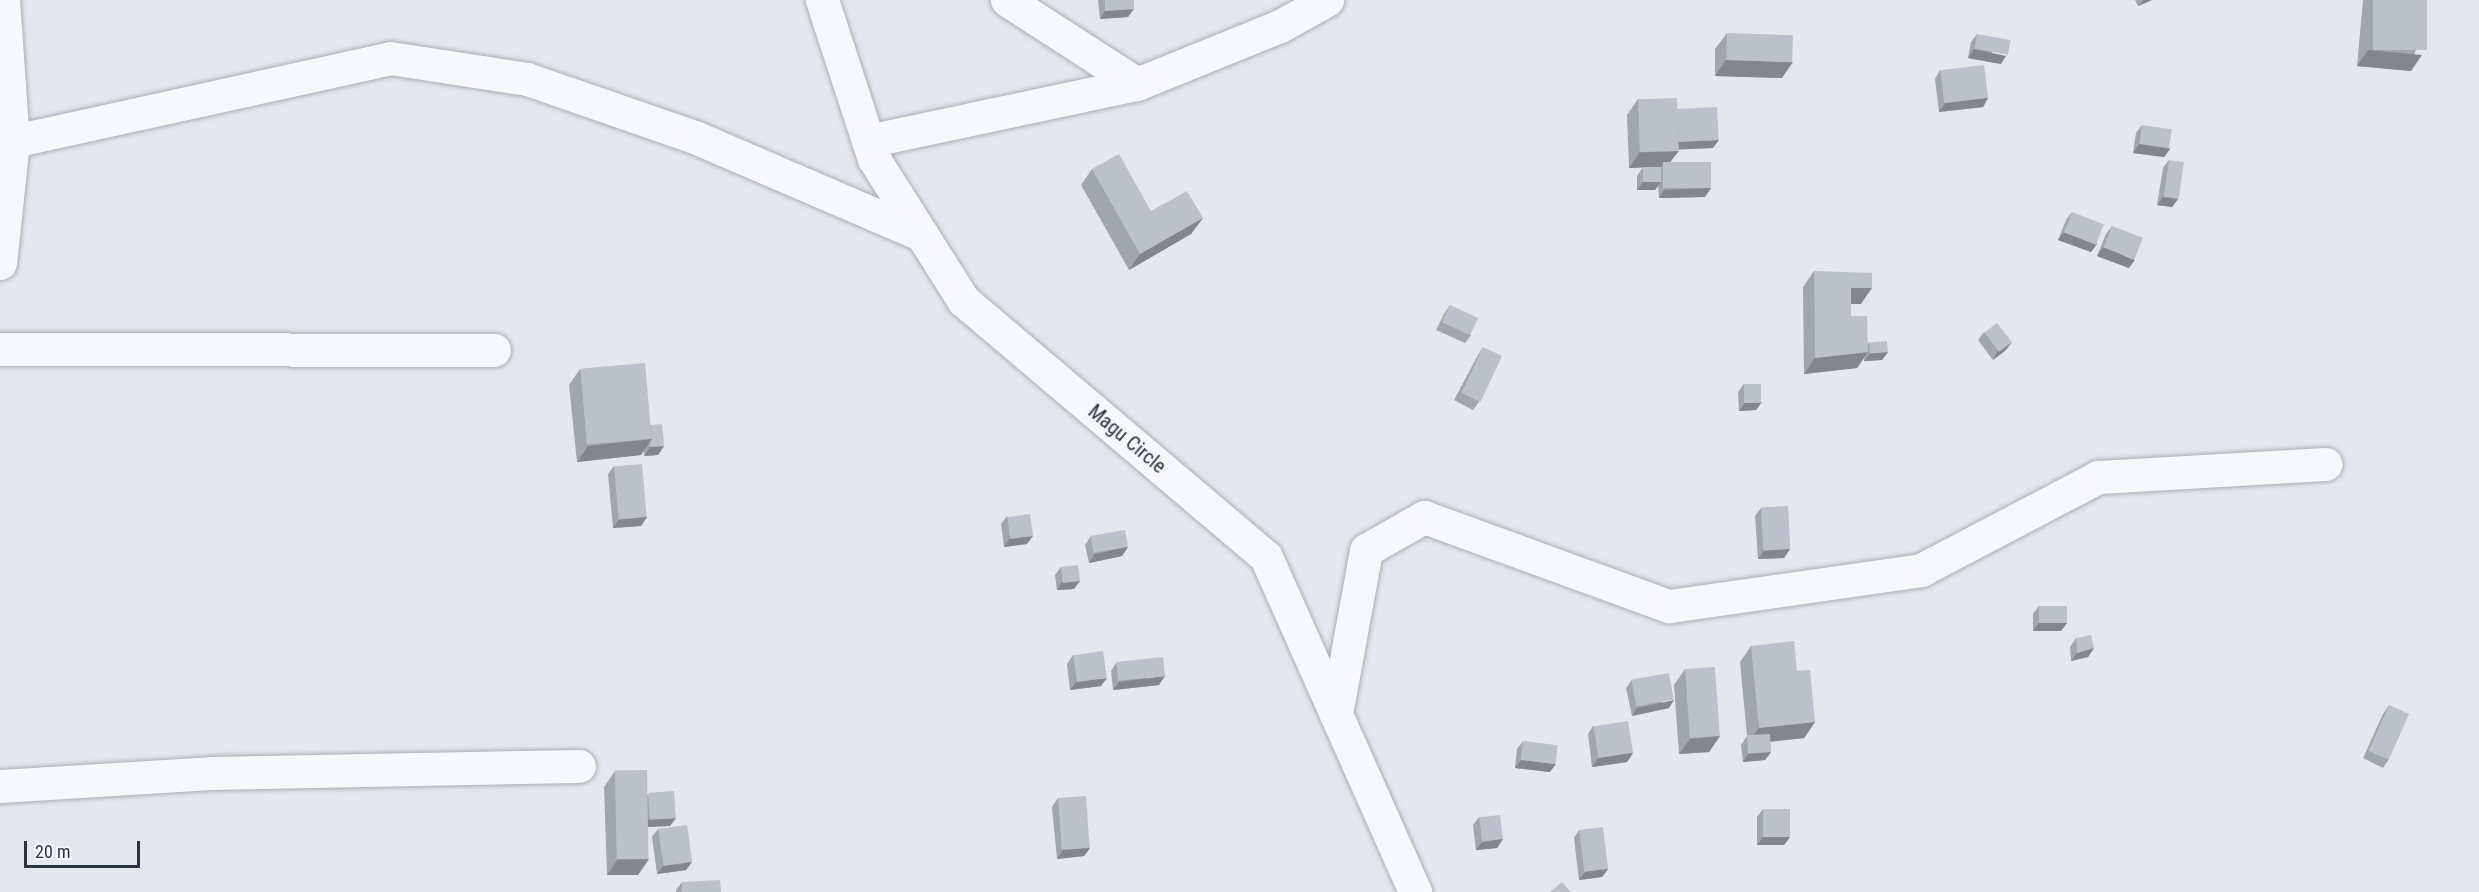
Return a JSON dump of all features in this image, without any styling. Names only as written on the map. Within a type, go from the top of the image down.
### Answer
[{"type":"street","points":[[0,263],[6,143],[3,0]]},
{"type":"street","name":"Magu Circle","points":[[822,0],[868,141],[922,235],[963,300],[1266,557],[1415,892]]},
{"type":"street","points":[[1006,0],[1137,84]]},
{"type":"street","points":[[868,141],[1137,84],[1280,26],[1328,0]]},
{"type":"street","points":[[6,143],[390,58],[527,79],[697,138],[922,235]]},
{"type":"street","points":[[0,349],[494,350]]},
{"type":"street","points":[[1336,714],[1366,550],[1424,517],[1669,606],[1921,570],[2098,477],[2326,464]]},
{"type":"street","points":[[0,786],[211,773],[579,766]]},
{"type":"building","points":[[1105,0],[1134,0],[1134,9],[1105,11]]},
{"type":"building","points":[[2373,0],[2427,0],[2427,50],[2373,50]]},
{"type":"building","points":[[1727,33],[1793,35],[1792,62],[1726,60]]},
{"type":"building","points":[[1977,34],[2010,40],[2008,55],[1974,49]]},
{"type":"building","points":[[1984,65],[1988,98],[1944,103],[1940,70]]},
{"type":"building","points":[[1677,98],[1679,151],[1640,152],[1638,99]]},
{"type":"building","points":[[1717,107],[1719,140],[1679,142],[1677,109]]},
{"type":"building","points":[[2142,125],[2172,129],[2169,148],[2139,144]]},
{"type":"building","points":[[1119,154],[1151,211],[1187,191],[1203,218],[1140,254],[1092,169]]},
{"type":"building","points":[[2169,160],[2184,162],[2179,199],[2164,197]]},
{"type":"building","points":[[1663,162],[1711,162],[1711,188],[1663,188]]},
{"type":"building","points":[[1643,167],[1661,167],[1661,182],[1643,182]]},
{"type":"building","points":[[2072,212],[2104,224],[2096,245],[2064,233]]},
{"type":"building","points":[[2112,226],[2143,238],[2135,259],[2104,247]]},
{"type":"building","points":[[1814,271],[1872,273],[1872,288],[1851,288],[1851,316],[1867,316],[1868,352],[1815,358]]},
{"type":"building","points":[[1450,305],[1478,318],[1470,335],[1442,322]]},
{"type":"building","points":[[1997,323],[2012,342],[1999,352],[1984,333]]},
{"type":"building","points":[[1887,341],[1888,352],[1870,354],[1869,343]]},
{"type":"building","points":[[1483,347],[1502,356],[1480,402],[1461,393]]},
{"type":"building","points":[[645,363],[652,439],[587,444],[580,369]]},
{"type":"building","points":[[1744,384],[1761,384],[1761,403],[1744,403]]},
{"type":"building","points":[[662,424],[664,446],[650,447],[651,425]]},
{"type":"building","points":[[642,464],[647,517],[619,519],[614,466]]},
{"type":"building","points":[[1788,506],[1790,549],[1763,550],[1761,507]]},
{"type":"building","points":[[1030,514],[1033,536],[1010,539],[1007,517]]},
{"type":"building","points":[[1125,530],[1128,547],[1093,553],[1091,536]]},
{"type":"building","points":[[1078,565],[1080,581],[1063,583],[1061,567]]},
{"type":"building","points":[[2039,606],[2067,606],[2067,623],[2039,623]]},
{"type":"building","points":[[2091,635],[2094,648],[2077,653],[2076,638]]},
{"type":"building","points":[[1794,641],[1797,671],[1810,670],[1815,722],[1759,728],[1751,646]]},
{"type":"building","points":[[1103,651],[1107,678],[1077,682],[1073,655]]},
{"type":"building","points":[[1163,657],[1165,676],[1118,681],[1116,662]]},
{"type":"building","points":[[1715,667],[1720,736],[1690,738],[1685,669]]},
{"type":"building","points":[[1669,673],[1674,700],[1636,706],[1632,680]]},
{"type":"building","points":[[2389,705],[2409,714],[2389,760],[2369,751]]},
{"type":"building","points":[[1628,721],[1633,753],[1598,758],[1593,726]]},
{"type":"building","points":[[1770,734],[1771,752],[1748,753],[1747,735]]},
{"type":"building","points":[[1523,741],[1558,745],[1555,764],[1521,760]]},
{"type":"building","points":[[647,770],[649,859],[617,860],[615,771]]},
{"type":"building","points":[[674,791],[676,818],[650,820],[648,793]]},
{"type":"building","points":[[1086,796],[1090,848],[1062,850],[1058,798]]},
{"type":"building","points":[[1763,809],[1790,809],[1790,837],[1763,837]]},
{"type":"building","points":[[1500,815],[1503,839],[1482,841],[1479,818]]},
{"type":"building","points":[[687,825],[692,862],[663,866],[658,829]]},
{"type":"building","points":[[1603,827],[1608,869],[1584,872],[1579,830]]},
{"type":"building","points":[[720,880],[721,892],[682,892],[682,882]]},
{"type":"building","points":[[1562,882],[1571,892],[1550,892]]}]
